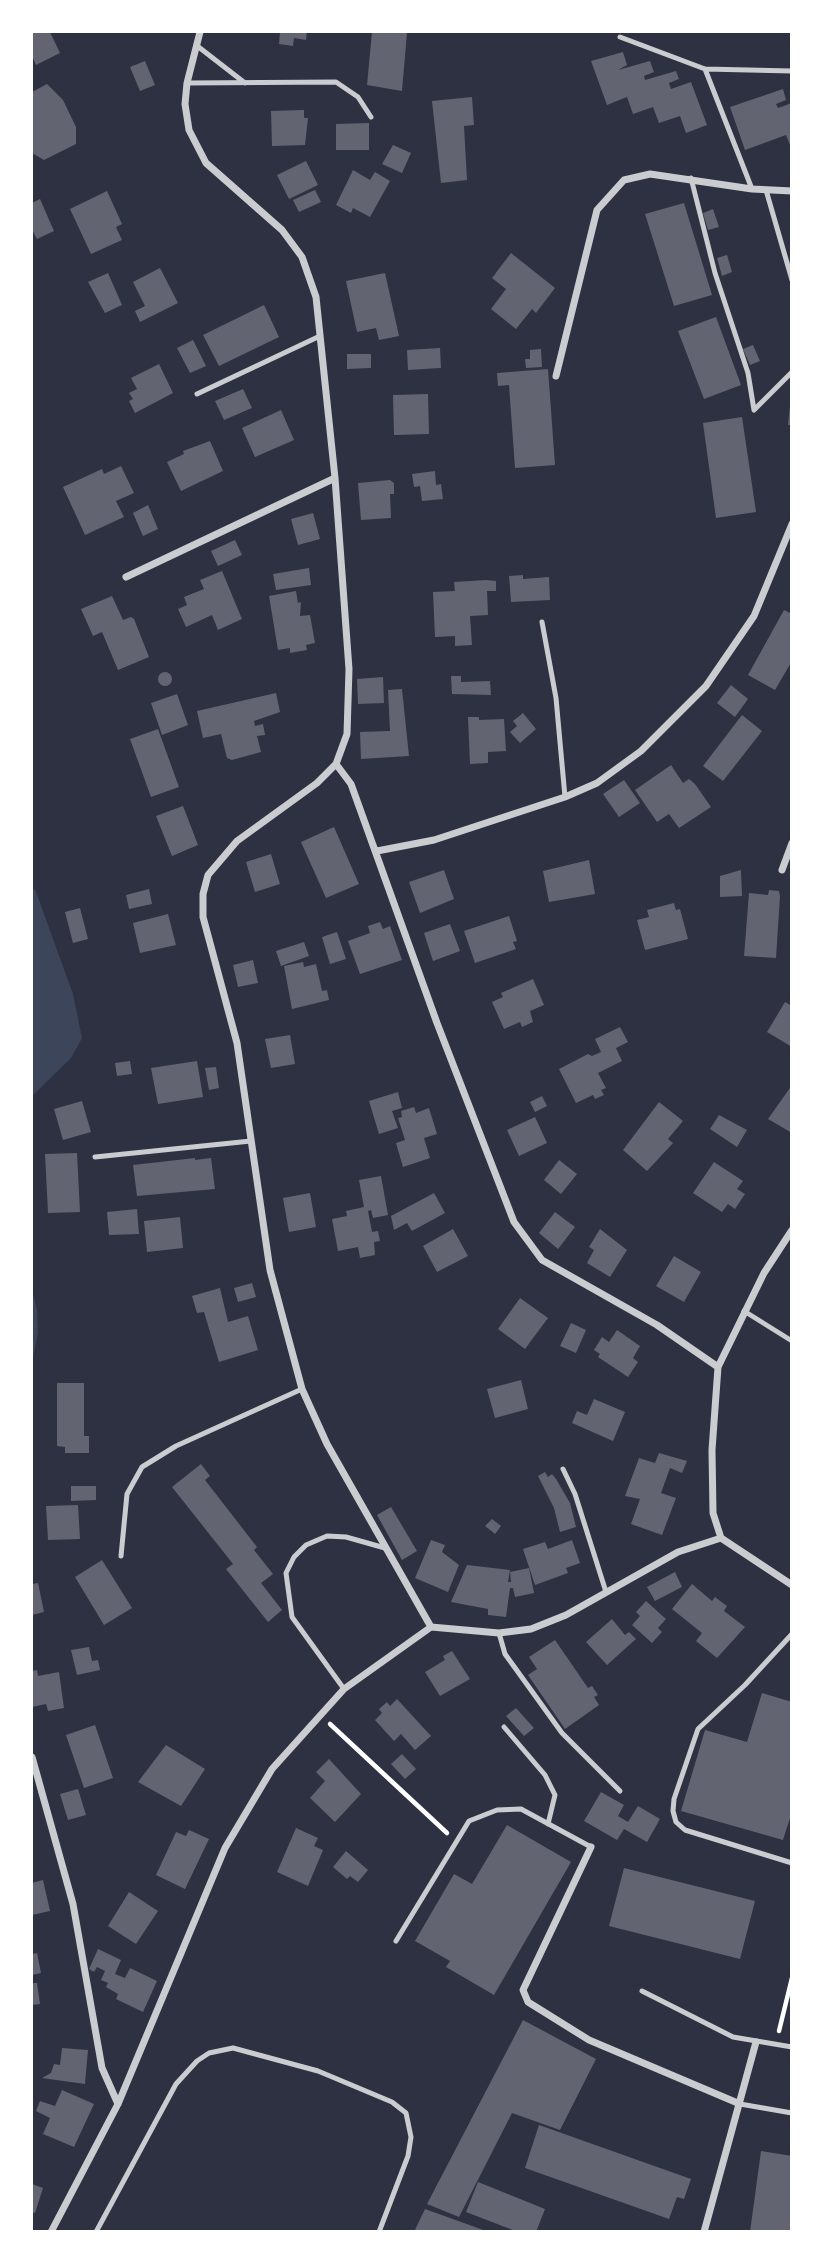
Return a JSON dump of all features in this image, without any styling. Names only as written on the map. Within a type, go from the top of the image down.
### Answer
[{"type":"street","points":[[200,32],[187,83],[185,104],[189,130],[195,145],[206,163],[282,230],[302,257],[316,297],[335,478],[349,669],[346,734],[336,764],[317,783],[237,841],[208,875],[203,894],[203,917],[237,1043],[270,1270],[302,1389],[327,1444],[431,1627]]},
{"type":"street","points":[[556,376],[597,210],[624,180],[650,174],[752,189],[792,191]]},
{"type":"street","points":[[126,577],[335,478]]},
{"type":"street","points":[[377,851],[446,837],[565,797],[597,783],[641,751],[706,686],[754,616],[792,524]]},
{"type":"street","points":[[336,764],[351,784],[504,1201],[526,1240],[542,1260],[657,1325],[718,1367]]},
{"type":"street","points":[[782,870],[792,843]]},
{"type":"street","points":[[792,1230],[743,1311],[718,1367],[712,1488],[713,1513],[721,1538],[792,1585]]},
{"type":"street","points":[[51,2231],[94,2154],[118,2104],[225,1847],[272,1769],[319,1714],[344,1689],[431,1627],[499,1633],[531,1629],[566,1615],[678,1552],[721,1538]]},
{"type":"street","points":[[32,1757],[73,1904],[102,2068],[118,2104]]},
{"type":"street","points":[[591,1847],[523,1990],[528,2002],[589,2040],[740,2104]]},
{"type":"street","points":[[704,2231],[756,2042]]},
{"type":"lane","points":[[620,37],[705,69],[792,71]]},
{"type":"lane","points":[[196,45],[245,83]]},
{"type":"lane","points":[[705,69],[752,189]]},
{"type":"lane","points":[[187,83],[337,82],[358,97],[371,117]]},
{"type":"lane","points":[[691,178],[691,188],[715,273],[748,373],[754,411],[792,372]]},
{"type":"lane","points":[[766,190],[792,280]]},
{"type":"lane","points":[[197,394],[320,336]]},
{"type":"lane","points":[[542,622],[556,698],[565,797]]},
{"type":"lane","points":[[95,1157],[251,1141]]},
{"type":"lane","points":[[743,1311],[792,1341]]},
{"type":"lane","points":[[121,1556],[127,1494],[142,1467],[176,1446],[302,1389]]},
{"type":"lane","points":[[563,1469],[575,1494],[606,1592]]},
{"type":"lane","points":[[344,1689],[292,1617],[286,1573],[294,1557],[306,1545],[327,1536],[346,1536],[385,1548]]},
{"type":"lane","points":[[499,1633],[505,1654],[562,1733],[620,1791]]},
{"type":"lane","points":[[792,1634],[745,1685],[698,1729],[674,1799],[673,1811],[676,1822],[685,1830],[792,1863]]},
{"type":"lane","points":[[504,1727],[545,1775],[555,1795],[548,1824]]},
{"type":"lane","points":[[396,1941],[469,1821],[497,1810],[521,1809],[591,1847]]},
{"type":"lane","points":[[642,1991],[733,2037],[792,2048]]},
{"type":"lane","points":[[96,2231],[176,2084],[197,2061],[209,2053],[233,2048],[318,2071],[392,2102],[406,2113],[411,2137],[408,2156],[379,2231]]},
{"type":"lane","points":[[740,2104],[792,2113]]},
{"type":"path","points":[[319,1714],[436,1825],[456,1839]]},
{"type":"path","points":[[775,2045],[792,1978]]},
{"type":"shaded area","points":[[35,889],[73,994],[82,1038],[71,1058],[32,1096],[32,890]]},
{"type":"shaded area","points":[[32,1290],[37,1310],[38,1333],[32,1363]]},
{"type":"building","points":[[32,32],[50,32],[60,53],[36,65],[32,56]]},
{"type":"building","points":[[280,32],[307,32],[306,40],[294,38],[293,46],[279,44]]},
{"type":"building","points":[[372,32],[407,33],[402,91],[367,85]]},
{"type":"building","points":[[623,52],[627,65],[618,70],[650,61],[654,72],[644,76],[645,80],[676,71],[679,79],[669,83],[671,89],[691,82],[707,125],[686,133],[680,116],[659,123],[653,107],[633,114],[627,97],[607,105],[591,61]]},
{"type":"building","points":[[145,61],[155,85],[140,91],[130,67]]},
{"type":"building","points":[[47,84],[63,100],[76,127],[76,144],[44,160],[32,153],[32,92]]},
{"type":"building","points":[[783,89],[786,100],[776,104],[778,108],[792,103],[792,150],[786,135],[745,150],[730,107]]},
{"type":"building","points":[[472,97],[474,125],[464,126],[467,180],[441,183],[432,101]]},
{"type":"building","points":[[304,110],[304,118],[308,118],[305,145],[272,146],[271,111]]},
{"type":"building","points":[[369,123],[369,150],[336,150],[336,124]]},
{"type":"building","points":[[393,145],[411,153],[402,173],[382,164]]},
{"type":"building","points":[[306,161],[318,185],[289,199],[277,175]]},
{"type":"building","points":[[353,170],[370,180],[375,172],[390,181],[370,217],[353,208],[351,213],[336,205]]},
{"type":"building","points":[[315,190],[321,202],[299,212],[293,200]]},
{"type":"building","points":[[107,191],[122,224],[116,227],[122,240],[91,254],[70,209]]},
{"type":"building","points":[[40,199],[54,231],[37,239],[32,230],[32,203]]},
{"type":"building","points":[[684,203],[712,295],[674,306],[645,214]]},
{"type":"building","points":[[713,209],[719,227],[708,230],[703,213]]},
{"type":"building","points":[[511,253],[555,288],[536,313],[532,309],[516,329],[491,309],[506,289],[492,278]]},
{"type":"building","points":[[727,255],[732,272],[722,276],[717,258]]},
{"type":"building","points":[[160,268],[178,303],[140,322],[135,311],[145,306],[133,282]]},
{"type":"building","points":[[108,273],[122,305],[105,313],[88,282]]},
{"type":"building","points":[[385,273],[399,336],[379,340],[376,328],[357,332],[346,281]]},
{"type":"building","points":[[264,305],[279,337],[219,366],[203,335]]},
{"type":"building","points":[[716,317],[741,385],[704,399],[678,331]]},
{"type":"building","points":[[193,340],[206,366],[190,373],[177,348]]},
{"type":"building","points":[[753,345],[760,361],[750,365],[743,349]]},
{"type":"building","points":[[440,348],[441,368],[408,370],[407,350]]},
{"type":"building","points":[[541,349],[542,367],[526,368],[525,359],[530,359],[530,350]]},
{"type":"building","points":[[347,354],[371,354],[371,368],[347,369]]},
{"type":"building","points":[[159,364],[173,393],[135,413],[129,401],[133,399],[129,393],[137,389],[131,378]]},
{"type":"building","points":[[548,369],[555,465],[515,468],[509,385],[498,386],[497,373]]},
{"type":"building","points":[[243,389],[252,408],[224,420],[215,401]]},
{"type":"building","points":[[428,394],[429,434],[394,435],[393,395]]},
{"type":"building","points":[[790,406],[792,425],[788,425]]},
{"type":"building","points":[[281,410],[294,440],[255,457],[242,428]]},
{"type":"building","points":[[742,417],[756,512],[716,518],[703,423]]},
{"type":"building","points":[[210,441],[223,471],[181,491],[167,462],[184,454],[183,451]]},
{"type":"building","points":[[121,466],[134,493],[116,501],[124,517],[85,535],[63,487],[102,469],[104,474]]},
{"type":"building","points":[[435,471],[436,485],[441,484],[443,499],[422,501],[420,486],[414,487],[412,474]]},
{"type":"building","points":[[390,480],[394,483],[394,494],[390,494],[391,518],[361,520],[358,483]]},
{"type":"building","points":[[148,505],[158,529],[143,536],[133,513]]},
{"type":"building","points":[[313,513],[320,539],[298,545],[291,519]]},
{"type":"building","points":[[235,540],[242,555],[218,566],[211,551]]},
{"type":"building","points":[[309,568],[311,585],[276,590],[273,574]]},
{"type":"building","points":[[222,571],[242,619],[218,630],[212,615],[186,627],[178,609],[187,605],[184,597],[204,589],[200,580]]},
{"type":"building","points":[[523,575],[523,579],[549,577],[550,600],[511,602],[509,576]]},
{"type":"building","points":[[496,581],[496,591],[487,591],[488,615],[470,616],[472,645],[455,646],[455,636],[435,637],[433,592],[455,591],[454,582]]},
{"type":"building","points":[[296,591],[298,603],[301,602],[300,616],[310,615],[315,643],[306,645],[307,650],[290,653],[290,648],[278,650],[269,596]]},
{"type":"building","points":[[112,596],[123,620],[131,617],[134,619],[149,657],[118,670],[102,632],[93,636],[81,609]]},
{"type":"building","points":[[784,610],[792,614],[792,661],[775,690],[748,675]]},
{"type":"building","points":[[165,672],[170,674],[170,684],[165,686],[160,684],[158,679],[160,674]]},
{"type":"building","points":[[451,676],[461,676],[461,682],[490,681],[491,695],[452,694]]},
{"type":"building","points":[[383,677],[384,703],[358,704],[357,679]]},
{"type":"building","points":[[731,685],[748,699],[735,717],[717,703]]},
{"type":"building","points":[[402,689],[409,756],[361,759],[360,732],[390,731],[388,690]]},
{"type":"building","points":[[276,693],[280,712],[254,721],[255,726],[263,724],[265,735],[257,736],[261,752],[232,760],[227,758],[221,734],[203,738],[197,711]]},
{"type":"building","points":[[177,694],[188,725],[162,735],[151,703]]},
{"type":"building","points":[[523,713],[536,729],[520,743],[510,732],[517,726],[513,721]]},
{"type":"building","points":[[742,715],[762,731],[723,781],[703,766]]},
{"type":"building","points":[[468,717],[479,717],[479,720],[504,719],[506,751],[488,752],[488,763],[470,764]]},
{"type":"building","points":[[158,729],[179,787],[151,797],[130,739]]},
{"type":"building","points":[[671,765],[683,783],[689,779],[695,784],[711,807],[679,828],[669,814],[657,822],[635,790]]},
{"type":"building","points":[[624,780],[640,803],[619,817],[603,794]]},
{"type":"building","points":[[183,806],[198,845],[172,856],[156,816]]},
{"type":"building","points":[[334,827],[359,884],[326,898],[301,842]]},
{"type":"building","points":[[271,854],[280,884],[255,892],[246,862]]},
{"type":"building","points":[[589,860],[595,894],[549,902],[543,871]]},
{"type":"building","points":[[444,870],[454,899],[420,913],[409,882]]},
{"type":"building","points":[[741,870],[742,896],[720,897],[720,876]]},
{"type":"building","points":[[149,889],[152,904],[129,909],[126,895]]},
{"type":"building","points":[[769,890],[779,891],[780,896],[776,958],[744,956],[749,893],[768,895]]},
{"type":"building","points":[[674,903],[676,910],[680,909],[688,939],[645,950],[637,920],[649,917],[647,910]]},
{"type":"building","points":[[80,908],[88,939],[73,943],[65,912]]},
{"type":"building","points":[[168,914],[176,945],[140,953],[133,923]]},
{"type":"building","points":[[509,916],[517,941],[513,942],[516,949],[475,963],[464,931]]},
{"type":"building","points":[[380,922],[383,929],[390,926],[402,960],[360,974],[348,941],[370,933],[368,926]]},
{"type":"building","points":[[450,924],[460,951],[433,961],[424,933]]},
{"type":"building","points":[[337,932],[346,959],[330,964],[322,937]]},
{"type":"building","points":[[304,942],[309,956],[281,966],[276,951]]},
{"type":"building","points":[[253,960],[258,983],[238,987],[233,965]]},
{"type":"building","points":[[303,962],[304,967],[316,964],[322,991],[327,990],[329,1000],[292,1009],[284,966]]},
{"type":"building","points":[[533,979],[544,1005],[530,1011],[533,1022],[522,1027],[520,1022],[504,1029],[492,1002],[503,997],[501,993]]},
{"type":"building","points":[[785,1002],[792,1006],[792,1047],[767,1032]]},
{"type":"building","points":[[620,1027],[628,1042],[616,1048],[622,1061],[598,1073],[606,1088],[601,1090],[604,1095],[595,1099],[593,1095],[576,1103],[559,1069],[588,1054],[592,1056],[601,1052],[595,1039]]},
{"type":"building","points":[[290,1035],[295,1064],[271,1068],[265,1039]]},
{"type":"building","points":[[130,1061],[132,1074],[117,1076],[115,1063]]},
{"type":"building","points":[[197,1061],[203,1097],[158,1104],[151,1068]]},
{"type":"building","points":[[216,1067],[219,1088],[209,1090],[205,1068]]},
{"type":"building","points":[[792,1085],[792,1133],[768,1119]]},
{"type":"building","points":[[398,1092],[402,1108],[392,1111],[398,1128],[379,1134],[369,1101]]},
{"type":"building","points":[[542,1096],[547,1106],[535,1112],[530,1102]]},
{"type":"building","points":[[82,1101],[91,1132],[63,1140],[54,1109]]},
{"type":"building","points":[[659,1102],[683,1121],[668,1139],[673,1143],[647,1171],[623,1150]]},
{"type":"building","points":[[414,1107],[416,1113],[429,1108],[437,1134],[424,1138],[430,1158],[403,1167],[396,1143],[405,1140],[398,1118],[402,1117],[401,1111]]},
{"type":"building","points":[[719,1115],[747,1130],[737,1147],[710,1129]]},
{"type":"building","points":[[535,1117],[547,1143],[519,1156],[507,1130]]},
{"type":"building","points":[[77,1153],[80,1212],[48,1213],[45,1154]]},
{"type":"building","points":[[211,1158],[215,1189],[137,1196],[133,1165]]},
{"type":"building","points":[[559,1160],[577,1174],[561,1194],[544,1180]]},
{"type":"building","points":[[714,1162],[743,1181],[737,1189],[745,1194],[735,1209],[728,1204],[722,1212],[693,1193]]},
{"type":"building","points":[[381,1176],[388,1215],[373,1218],[371,1210],[368,1211],[372,1232],[378,1231],[380,1241],[374,1242],[375,1255],[360,1258],[358,1247],[338,1251],[332,1219],[347,1216],[346,1211],[364,1207],[359,1180]]},
{"type":"building","points":[[310,1193],[316,1227],[289,1232],[283,1198]]},
{"type":"building","points":[[434,1193],[445,1213],[412,1231],[407,1223],[394,1230],[391,1216]]},
{"type":"building","points":[[137,1209],[139,1234],[109,1235],[107,1212]]},
{"type":"building","points":[[555,1212],[575,1227],[558,1249],[539,1233]]},
{"type":"building","points":[[180,1217],[183,1248],[147,1252],[144,1221]]},
{"type":"building","points":[[453,1229],[468,1256],[437,1272],[423,1246]]},
{"type":"building","points":[[600,1229],[627,1250],[610,1277],[587,1263],[594,1250],[589,1247]]},
{"type":"building","points":[[674,1256],[701,1272],[684,1302],[656,1286]]},
{"type":"building","points":[[252,1283],[256,1297],[238,1302],[234,1288]]},
{"type":"building","points":[[220,1288],[228,1322],[248,1316],[258,1350],[219,1362],[204,1312],[197,1313],[192,1296]]},
{"type":"building","points":[[520,1298],[548,1318],[525,1349],[498,1329]]},
{"type":"building","points":[[571,1323],[586,1330],[576,1353],[560,1346]]},
{"type":"building","points":[[617,1330],[640,1346],[633,1358],[638,1362],[628,1377],[598,1357],[600,1354],[594,1350],[602,1337],[609,1342]]},
{"type":"building","points":[[521,1380],[528,1409],[495,1418],[487,1389]]},
{"type":"building","points":[[57,1383],[84,1383],[84,1436],[89,1436],[89,1453],[65,1453],[65,1447],[57,1446]]},
{"type":"building","points":[[594,1399],[625,1412],[613,1441],[572,1423],[577,1411],[587,1415]]},
{"type":"building","points":[[659,1453],[687,1461],[682,1473],[670,1468],[661,1493],[676,1498],[662,1535],[631,1524],[640,1499],[625,1496],[639,1458],[655,1463]]},
{"type":"building","points":[[201,1464],[210,1476],[205,1480],[257,1547],[254,1550],[273,1574],[261,1583],[282,1610],[268,1622],[226,1569],[233,1564],[172,1487]]},
{"type":"building","points":[[545,1472],[548,1477],[552,1474],[570,1503],[576,1527],[560,1532],[554,1508],[538,1476]]},
{"type":"building","points":[[71,1486],[96,1486],[96,1500],[71,1501]]},
{"type":"building","points":[[78,1505],[80,1539],[48,1540],[46,1506]]},
{"type":"building","points":[[391,1507],[417,1551],[402,1560],[377,1515]]},
{"type":"building","points":[[492,1519],[501,1526],[495,1534],[485,1526]]},
{"type":"building","points":[[431,1540],[445,1545],[442,1552],[459,1565],[448,1592],[415,1578]]},
{"type":"building","points":[[572,1540],[580,1563],[566,1568],[568,1573],[535,1585],[523,1549],[545,1542],[548,1549]]},
{"type":"building","points":[[102,1560],[132,1608],[104,1625],[75,1577]]},
{"type":"building","points":[[467,1565],[510,1570],[508,1582],[511,1582],[510,1572],[529,1568],[534,1593],[515,1597],[513,1588],[510,1588],[506,1617],[488,1615],[488,1609],[451,1602]]},
{"type":"building","points":[[675,1572],[682,1587],[655,1601],[647,1587]]},
{"type":"building","points":[[38,1583],[44,1612],[32,1615],[32,1584]]},
{"type":"building","points":[[692,1584],[712,1601],[715,1597],[727,1606],[724,1611],[745,1627],[717,1658],[696,1641],[702,1633],[672,1609]]},
{"type":"building","points":[[646,1601],[666,1619],[658,1628],[662,1632],[652,1643],[632,1625],[640,1616],[636,1612]]},
{"type":"building","points":[[612,1619],[625,1635],[629,1632],[636,1639],[607,1665],[586,1642]]},
{"type":"building","points":[[555,1640],[588,1688],[592,1686],[598,1695],[594,1697],[599,1705],[565,1729],[528,1675],[537,1669],[529,1657]]},
{"type":"building","points":[[89,1647],[92,1661],[98,1660],[100,1670],[77,1675],[71,1650]]},
{"type":"building","points":[[452,1651],[470,1679],[440,1696],[425,1672],[445,1660],[443,1656]]},
{"type":"building","points":[[37,1670],[38,1676],[59,1672],[64,1708],[48,1711],[46,1704],[32,1707],[32,1671]]},
{"type":"building","points":[[762,1693],[792,1702],[792,1812],[783,1840],[681,1811],[705,1730],[747,1742]]},
{"type":"building","points":[[397,1699],[431,1736],[415,1750],[401,1734],[394,1741],[375,1720],[382,1713],[379,1709],[387,1702],[390,1706]]},
{"type":"building","points":[[516,1708],[534,1728],[524,1736],[506,1716]]},
{"type":"building","points":[[95,1725],[113,1778],[84,1788],[66,1735]]},
{"type":"building","points":[[166,1745],[205,1769],[181,1806],[138,1782]]},
{"type":"building","points":[[402,1754],[416,1769],[405,1779],[391,1764]]},
{"type":"building","points":[[329,1759],[361,1794],[335,1822],[310,1798],[325,1781],[316,1772]]},
{"type":"building","points":[[78,1789],[86,1815],[68,1820],[60,1794]]},
{"type":"building","points":[[601,1792],[624,1805],[618,1816],[628,1822],[638,1806],[660,1819],[647,1842],[624,1829],[617,1840],[584,1821]]},
{"type":"building","points":[[507,1825],[571,1862],[494,1995],[446,1967],[450,1961],[415,1941],[454,1874],[472,1884]]},
{"type":"building","points":[[296,1828],[318,1838],[314,1846],[323,1850],[308,1886],[277,1872]]},
{"type":"building","points":[[189,1830],[209,1839],[185,1889],[156,1875],[176,1832],[186,1836]]},
{"type":"building","points":[[346,1851],[368,1870],[358,1882],[350,1876],[347,1879],[333,1867]]},
{"type":"building","points":[[624,1868],[755,1901],[740,1959],[609,1926]]},
{"type":"building","points":[[43,1880],[50,1911],[32,1915],[32,1883]]},
{"type":"building","points":[[129,1892],[158,1911],[136,1944],[108,1926]]},
{"type":"building","points":[[98,1949],[121,1960],[115,1974],[125,1978],[130,1968],[157,1981],[143,2012],[116,1999],[118,1994],[106,1987],[108,1983],[101,1980],[105,1971],[97,1967],[94,1972],[89,1969]]},
{"type":"building","points":[[37,1953],[41,1973],[32,1975],[32,1954]]},
{"type":"building","points":[[32,1983],[37,1983],[40,2004],[32,2005]]},
{"type":"building","points":[[523,2020],[596,2059],[560,2130],[512,2113],[459,2217],[427,2204]]},
{"type":"building","points":[[62,2048],[88,2050],[85,2084],[42,2078],[51,2073],[54,2064],[60,2065]]},
{"type":"building","points":[[62,2090],[94,2104],[74,2147],[43,2134],[50,2118],[36,2111],[40,2101],[55,2106]]},
{"type":"building","points":[[539,2125],[691,2179],[684,2199],[677,2197],[669,2219],[525,2168]]},
{"type":"building","points":[[761,2151],[792,2156],[792,2232],[750,2232]]},
{"type":"building","points":[[478,2182],[545,2209],[536,2232],[518,2232],[466,2212]]},
{"type":"building","points":[[32,2184],[43,2188],[35,2213],[32,2212]]},
{"type":"building","points":[[425,2209],[486,2231],[486,2232],[414,2232]]}]
